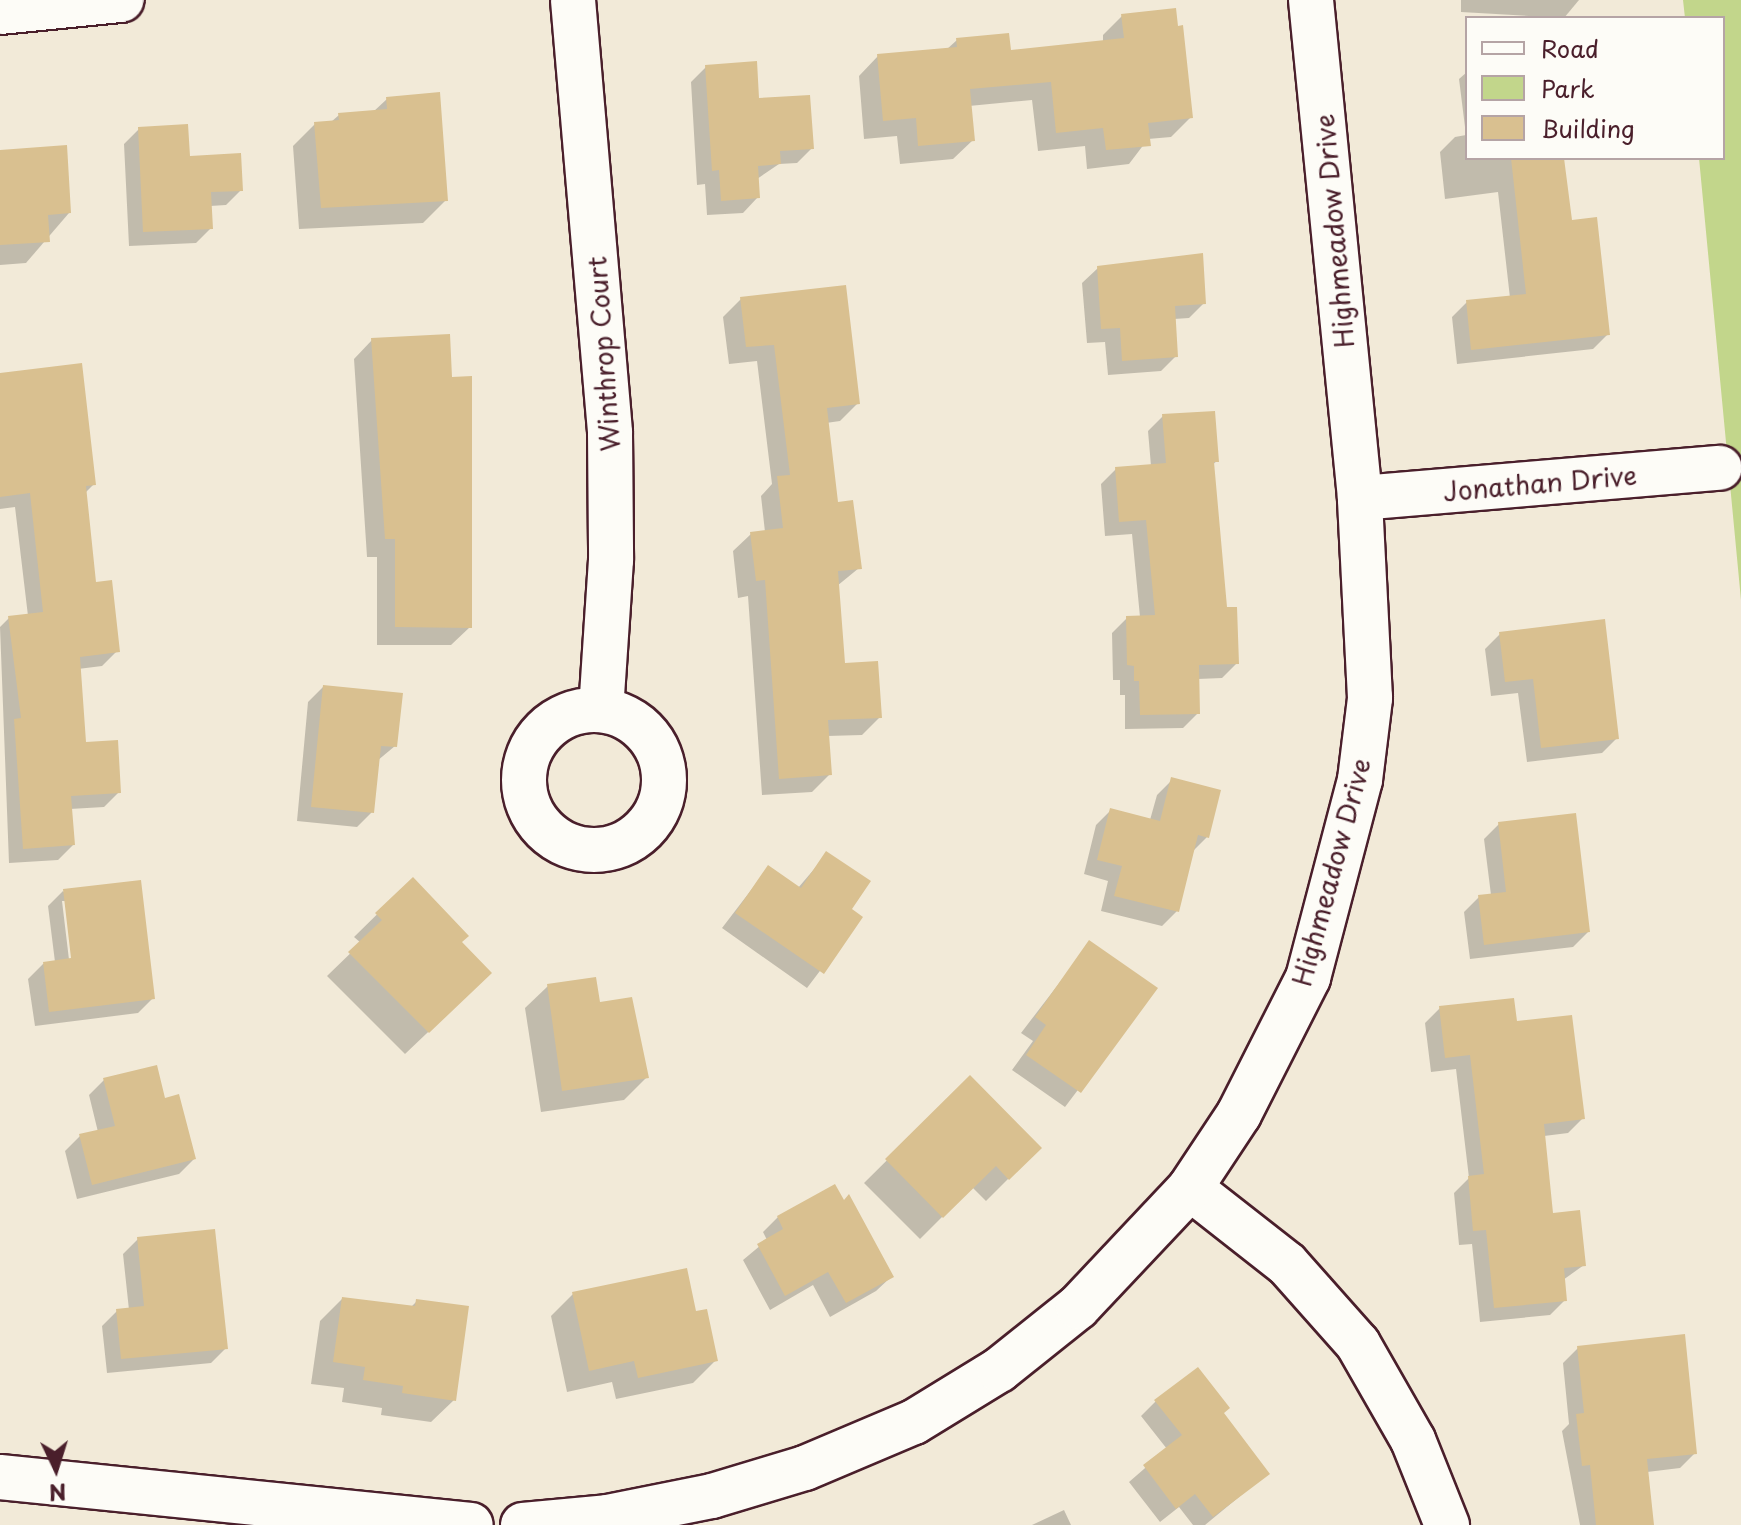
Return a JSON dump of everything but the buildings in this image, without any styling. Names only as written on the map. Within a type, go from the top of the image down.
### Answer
[{"type":"street","points":[[0,12],[121,0]]},
{"type":"street","name":"Winthrop Court","points":[[573,0],[610,433],[611,560],[601,709]]},
{"type":"street","name":"Highmeadow Drive","points":[[523,1525],[607,1517],[712,1496],[805,1468],[914,1422],[999,1370],[1078,1307],[1190,1188],[1239,1114],[1308,978],[1360,780],[1370,698],[1360,498],[1311,0]]},
{"type":"street","name":"Jonathan Drive","points":[[1360,498],[1720,468]]},
{"type":"street","points":[[1190,1188],[1287,1264],[1358,1344],[1413,1440],[1447,1525]]},
{"type":"street","points":[[0,1477],[471,1525]]},
{"type":"green space","points":[[1683,0],[1741,0],[1741,600],[1699,160],[1725,160],[1725,16],[1685,16]]}]
